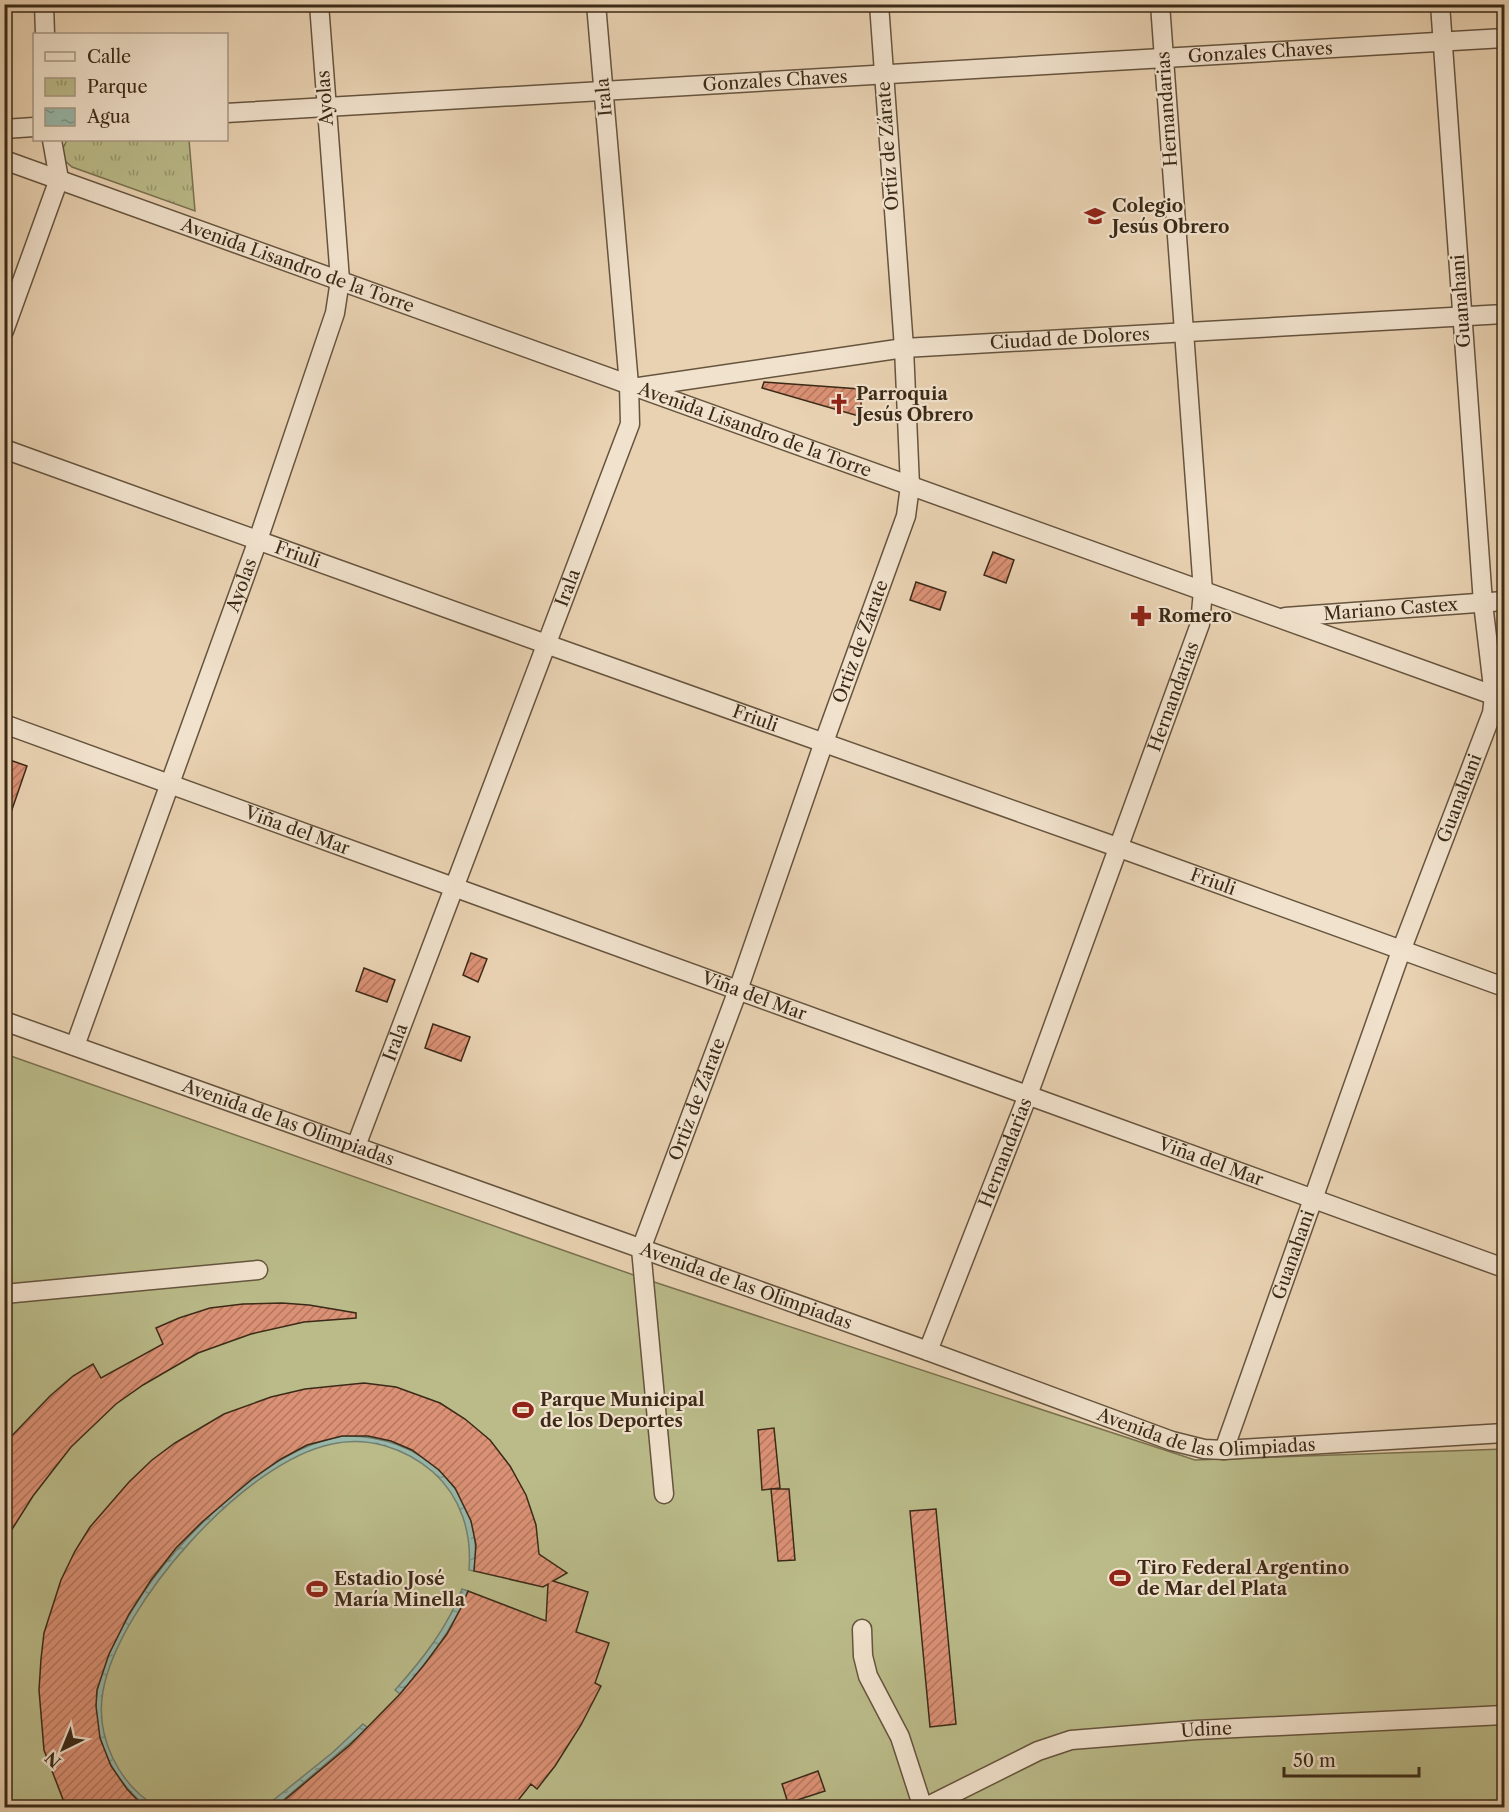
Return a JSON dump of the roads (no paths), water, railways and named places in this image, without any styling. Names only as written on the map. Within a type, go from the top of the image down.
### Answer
[{"type":"street","points":[[44,4],[45,33]]},
{"type":"street","name":"Ayolas","points":[[75,1046],[258,540],[335,313],[340,280],[320,4]]},
{"type":"street","name":"Irala","points":[[356,1146],[630,424],[633,386],[596,4]]},
{"type":"street","name":"Ortiz de Zárate","points":[[641,1249],[738,990],[906,516],[910,486],[904,348],[882,75],[879,4]]},
{"type":"street","name":"Hernandarias","points":[[928,1351],[1028,1095],[1200,624],[1203,591],[1160,4]]},
{"type":"street","name":"Guanahani","points":[[1224,1450],[1315,1199],[1401,951],[1499,697],[1483,603],[1440,4]]},
{"type":"street","name":"Gonzales Chaves","points":[[228,113],[1504,39]]},
{"type":"street","points":[[4,129],[33,127]]},
{"type":"street","points":[[4,331],[59,179],[52,141]]},
{"type":"street","name":"Avenida Lisandro de la Torre","points":[[4,160],[1499,697]]},
{"type":"street","name":"Ciudad de Dolores","points":[[633,386],[904,348],[1504,314]]},
{"type":"street","name":"Friuli","points":[[4,449],[1504,987]]},
{"type":"street","name":"Mariano Castex","points":[[1277,618],[1504,601]]},
{"type":"street","name":"Viña del Mar","points":[[4,724],[1504,1268]]},
{"type":"street","name":"Avenida de las Olimpiadas","points":[[4,1021],[928,1351],[1172,1441],[1204,1449],[1224,1450],[1504,1433]]},
{"type":"street","points":[[641,1249],[664,1494]]},
{"type":"street","points":[[4,1294],[258,1270]]},
{"type":"street","points":[[862,1629],[863,1656],[868,1676],[900,1737],[924,1808]]},
{"type":"street","name":"Udine","points":[[924,1808],[1038,1751],[1071,1740],[1196,1730],[1504,1715]]},
{"type":"water","points":[[342,1436],[370,1438],[397,1445],[421,1456],[441,1472],[458,1492],[469,1516],[475,1542],[474,1571],[469,1570],[469,1543],[463,1516],[451,1493],[433,1472],[398,1450],[372,1443],[332,1444],[298,1456],[261,1478],[225,1507],[190,1542],[159,1579],[133,1618],[114,1656],[103,1691],[101,1708],[106,1741],[112,1757],[131,1786],[157,1807],[147,1807],[117,1775],[99,1735],[96,1696],[106,1661],[118,1636],[154,1578],[182,1543],[215,1511],[244,1486],[283,1458],[311,1445]]},
{"type":"water","points":[[462,1589],[468,1591],[455,1619],[429,1658],[400,1694],[395,1690],[433,1642],[449,1617]]},
{"type":"water","points":[[363,1724],[368,1728],[275,1807],[266,1806],[332,1753]]},
{"type":"place","name":"Colegio Jesús Obrero","points":[[1095,216]]},
{"type":"place","name":"Parroquia Jesús Obrero","points":[[839,404]]},
{"type":"place","name":"Romero","points":[[1141,616]]},
{"type":"place","name":"Parque Municipal de los Deportes","points":[[523,1410]]},
{"type":"place","name":"Tiro Federal Argentino de Mar del Plata","points":[[1120,1578]]},
{"type":"place","name":"Estadio José María Minella","points":[[317,1589]]}]
